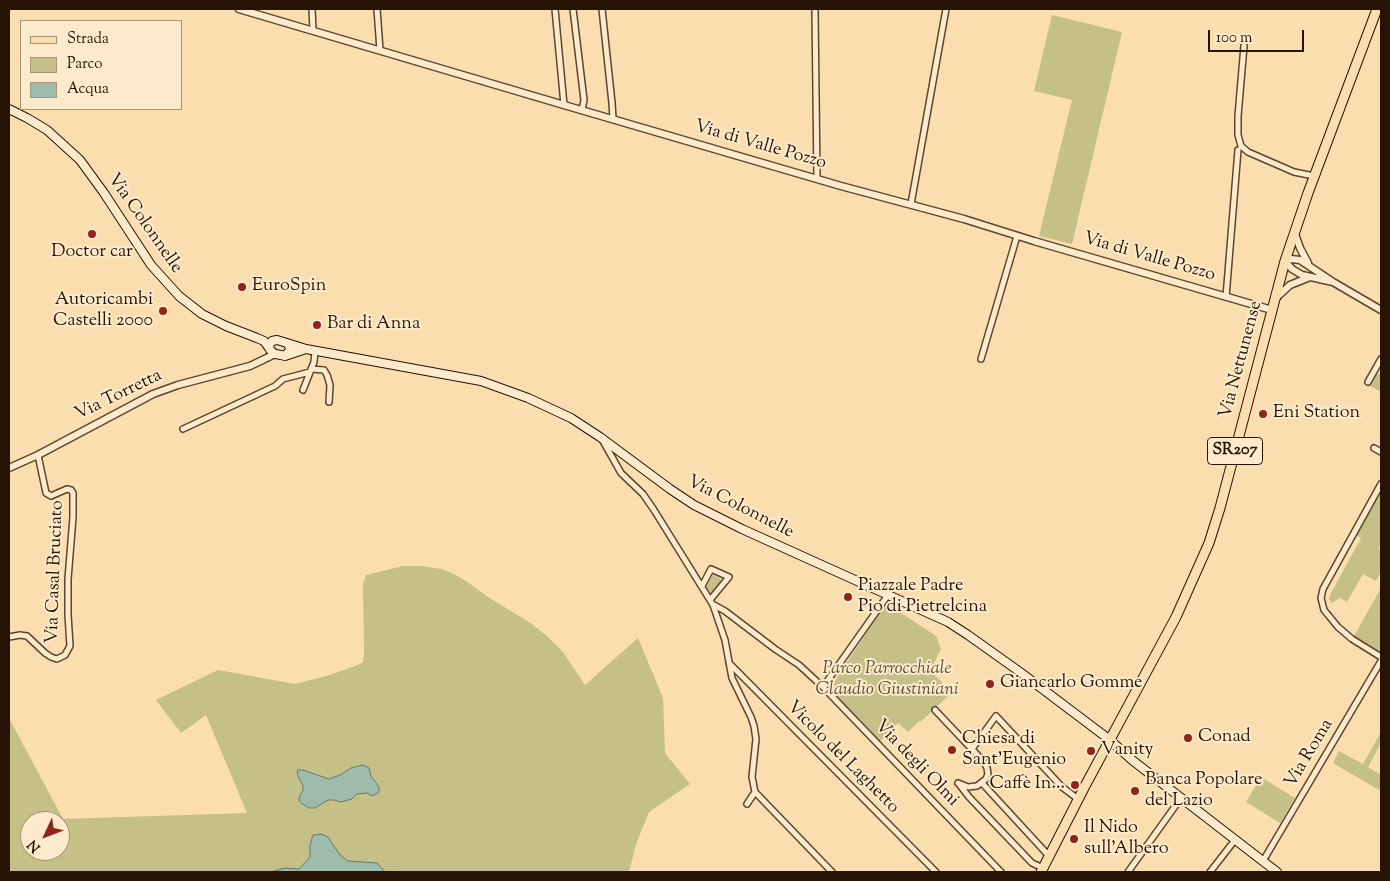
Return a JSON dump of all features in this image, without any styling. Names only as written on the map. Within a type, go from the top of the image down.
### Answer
[{"type":"main road","name":"Via Nettunense","points":[[1042,870],[1176,617],[1209,543],[1294,232],[1377,9]]},
{"type":"main road","name":"Via Colonnelle","points":[[9,109],[47,130],[80,160],[100,186],[151,265],[179,296],[193,308],[207,317],[270,346],[285,356],[306,349]]},
{"type":"main road","name":"Via Colonnelle","points":[[270,346],[277,340],[315,351],[490,383],[571,418],[694,505],[735,526],[948,622],[1020,672],[1110,740],[1132,760],[1277,872]]},
{"type":"main road","points":[[285,356],[290,352],[287,343]]},
{"type":"street","name":"Via di Valle Pozzo","points":[[239,9],[817,179],[964,219],[1272,310]]},
{"type":"street","points":[[312,9],[313,30]]},
{"type":"street","points":[[377,9],[380,50]]},
{"type":"street","points":[[555,9],[564,105]]},
{"type":"street","points":[[573,9],[584,100],[582,110]]},
{"type":"street","points":[[602,9],[612,119]]},
{"type":"street","points":[[815,9],[817,179]]},
{"type":"street","points":[[910,204],[946,9]]},
{"type":"street","points":[[1244,46],[1238,124],[1241,146],[1248,152],[1294,172],[1314,176]]},
{"type":"street","points":[[1226,296],[1238,150]]},
{"type":"street","points":[[1294,232],[1302,253],[1310,266]]},
{"type":"street","points":[[980,359],[1017,236]]},
{"type":"street","points":[[1333,282],[1310,277],[1292,269],[1285,261],[1291,258],[1297,259],[1381,310]]},
{"type":"street","points":[[1275,300],[1290,285],[1310,277]]},
{"type":"street","name":"Via Torretta","points":[[9,468],[38,455],[158,392],[182,383],[250,366],[270,346]]},
{"type":"street","points":[[303,390],[314,362],[315,351]]},
{"type":"street","points":[[1368,382],[1381,359]]},
{"type":"street","points":[[183,429],[275,386],[283,379],[311,370],[324,370],[327,374],[330,385],[329,402]]},
{"type":"street","points":[[600,437],[619,470],[651,505],[712,602],[725,640],[733,681],[751,716],[754,726],[756,740],[753,768],[755,792],[747,804]]},
{"type":"street","points":[[1374,448],[1381,452]]},
{"type":"street","name":"Via Casal Bruciato","points":[[9,637],[20,634],[27,636],[51,657],[57,659],[66,654],[70,646],[68,579],[73,493],[69,489],[51,496],[46,493],[38,455]]},
{"type":"street","points":[[1381,484],[1323,589],[1321,598],[1324,610],[1338,627],[1352,639],[1381,657]]},
{"type":"street","points":[[702,586],[711,569],[729,577],[712,602]]},
{"type":"street","points":[[823,687],[888,595]]},
{"type":"street","name":"Via degli Olmi","points":[[712,602],[799,665],[823,687],[1001,872]]},
{"type":"street","name":"Via Roma","points":[[1263,862],[1381,661]]},
{"type":"street","name":"Vicolo del Laghetto","points":[[729,663],[936,872]]},
{"type":"street","points":[[935,710],[984,762],[987,768],[987,776],[982,783],[971,788],[958,783],[1032,863],[1042,870]]},
{"type":"street","points":[[972,749],[996,716],[1062,787],[1078,799]]},
{"type":"street","points":[[982,783],[1049,856]]},
{"type":"street","points":[[755,792],[832,872]]},
{"type":"street","points":[[1128,872],[1181,798]]},
{"type":"street","points":[[1210,872],[1235,840]]},
{"type":"green space","points":[[1052,15],[1122,32],[1072,244],[1039,236],[1072,100],[1034,91]]},
{"type":"green space","points":[[1377,373],[1381,375],[1381,392],[1369,385]]},
{"type":"green space","points":[[1381,490],[1381,544],[1378,549],[1381,551],[1381,571],[1376,581],[1363,574],[1347,602],[1340,598],[1332,603],[1329,599],[1330,595],[1361,538],[1356,535]]},
{"type":"green space","points":[[403,566],[441,569],[454,574],[532,624],[548,637],[563,652],[585,685],[638,638],[663,698],[665,753],[690,784],[649,812],[636,844],[629,872],[9,872],[9,720],[59,811],[20,811],[20,861],[70,861],[70,819],[247,813],[206,715],[181,733],[156,700],[218,670],[295,684],[330,675],[360,664],[363,662],[364,654],[363,584],[366,575]]},
{"type":"green space","points":[[713,575],[722,581],[714,592],[711,593],[706,587]]},
{"type":"green space","points":[[1381,588],[1381,652],[1380,653],[1353,638]]},
{"type":"green space","name":"Parco Parrocchiale Claudio Giustiniani","points":[[884,605],[887,608],[892,607],[936,636],[941,649],[930,671],[943,683],[950,694],[908,732],[898,723],[880,741],[829,690]]},
{"type":"green space","points":[[1381,732],[1381,743],[1368,767],[1381,775],[1381,791],[1333,763],[1339,751],[1363,764]]},
{"type":"green space","points":[[1261,777],[1295,798],[1280,823],[1246,802]]},
{"type":"water","points":[[363,765],[369,768],[371,776],[379,787],[379,792],[376,794],[372,796],[367,793],[357,794],[352,799],[341,802],[328,800],[315,808],[309,808],[299,800],[303,786],[298,776],[298,770],[329,779],[351,768]]},
{"type":"water","points":[[321,834],[328,837],[340,855],[348,861],[377,863],[385,872],[271,872],[284,868],[299,869],[310,857],[310,845],[313,835]]},
{"type":"place","name":"Doctor car","points":[[92,234]]},
{"type":"place","name":"EuroSpin","points":[[242,287]]},
{"type":"place","name":"Autoricambi Castelli 2000","points":[[163,311]]},
{"type":"place","name":"Bar di Anna","points":[[317,325]]},
{"type":"place","name":"Eni Station","points":[[1263,414]]},
{"type":"place","name":"Piazzale Padre Pio di Pietrelcina","points":[[848,597]]},
{"type":"place","name":"Giancarlo Gomme","points":[[990,684]]},
{"type":"place","name":"Conad","points":[[1188,738]]},
{"type":"place","name":"Chiesa di Sant'Eugenio","points":[[952,750]]},
{"type":"place","name":"Vanity","points":[[1091,751]]},
{"type":"place","name":"Caffè In...","points":[[1075,785]]},
{"type":"place","name":"Banca Popolare del Lazio","points":[[1135,791]]},
{"type":"place","name":"Il Nido sull'Albero","points":[[1074,839]]}]
